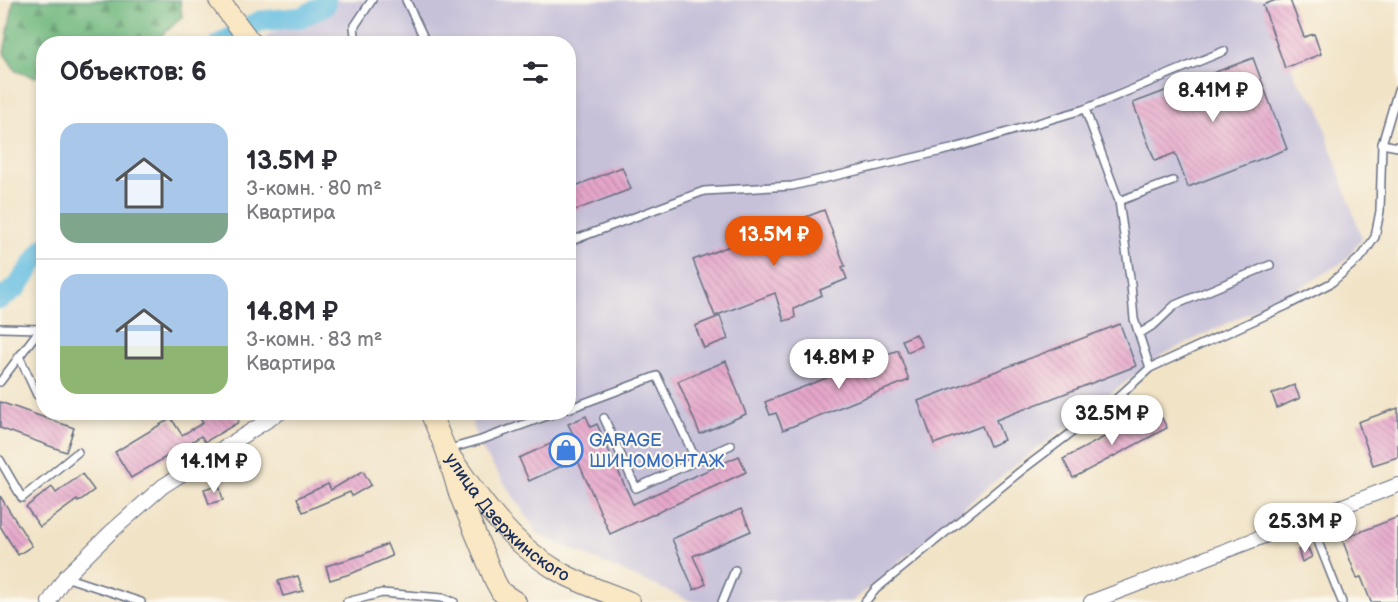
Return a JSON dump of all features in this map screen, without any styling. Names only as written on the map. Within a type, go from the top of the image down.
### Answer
[{"type":"street","points":[[219,0],[247,36]]},
{"type":"street","points":[[49,602],[65,576],[163,486],[268,420]]},
{"type":"street","points":[[433,420],[446,450]]},
{"type":"street","name":"улица Дзержинского","points":[[446,450],[459,494],[495,581],[501,591],[516,602]]},
{"type":"street","name":"улица Дзержинского","points":[[446,450],[487,509],[528,552],[560,573],[630,602]]},
{"type":"street","points":[[1091,602],[1398,485]]},
{"type":"lane","points":[[355,36],[354,27],[372,0]]},
{"type":"lane","points":[[406,0],[423,36]]},
{"type":"lane","points":[[576,239],[704,191],[792,186],[951,149],[1085,109],[1224,51]]},
{"type":"lane","points":[[865,602],[876,589],[1022,470],[1116,399],[1150,368],[1288,306],[1331,283],[1363,255],[1375,237],[1380,211],[1382,144],[1398,90]]},
{"type":"lane","points":[[1085,109],[1119,201],[1134,319],[1150,368]]},
{"type":"lane","points":[[1382,144],[1398,147]]},
{"type":"lane","points":[[1119,201],[1173,181]]},
{"type":"lane","points":[[1139,334],[1155,324],[1175,305],[1270,265]]},
{"type":"lane","points":[[0,328],[36,329]]},
{"type":"lane","points":[[0,382],[36,336]]},
{"type":"lane","points":[[19,356],[36,393]]},
{"type":"lane","points":[[576,405],[657,376],[696,460]]},
{"type":"lane","points":[[604,418],[636,488],[731,445]]},
{"type":"lane","points":[[446,450],[536,420]]},
{"type":"lane","points":[[0,460],[22,498],[78,452]]},
{"type":"lane","points":[[1309,519],[1342,602]]},
{"type":"lane","points":[[722,602],[735,570]]},
{"type":"lane","points":[[65,576],[141,602]]},
{"type":"lane","points":[[348,602],[382,593],[443,598],[454,602]]},
{"type":"shaded area","points":[[325,0],[1289,0],[1268,9],[1298,82],[1319,106],[1330,146],[1362,238],[1346,260],[1304,286],[1162,355],[1006,472],[852,602],[693,602],[539,535],[483,451],[471,420],[576,420],[576,36],[265,36],[322,11]]},
{"type":"green space","points":[[14,0],[180,0],[182,17],[161,36],[36,36],[35,77],[16,71],[4,53]]},
{"type":"building","points":[[1276,0],[1290,0],[1304,37],[1314,34],[1321,54],[1285,68],[1263,5]]},
{"type":"building","points":[[1253,58],[1287,149],[1188,187],[1175,153],[1155,161],[1133,103]]},
{"type":"building","points":[[622,167],[631,189],[576,210],[576,186]]},
{"type":"building","points":[[824,210],[845,266],[842,267],[847,279],[820,290],[822,295],[794,309],[795,318],[784,321],[775,293],[715,316],[693,260]]},
{"type":"building","points":[[720,316],[728,339],[704,348],[695,326]]},
{"type":"building","points":[[1120,324],[1136,366],[996,420],[1004,440],[990,446],[982,426],[934,444],[918,401]]},
{"type":"building","points":[[916,334],[922,346],[907,352],[902,340]]},
{"type":"building","points":[[898,350],[909,380],[783,430],[776,413],[770,415],[765,402]]},
{"type":"building","points":[[726,361],[746,414],[700,434],[678,381]]},
{"type":"building","points":[[1294,385],[1300,398],[1277,408],[1272,394]]},
{"type":"building","points":[[0,402],[36,415],[36,420],[51,420],[74,428],[66,452],[0,428]]},
{"type":"building","points":[[1398,408],[1398,457],[1373,465],[1358,422]]},
{"type":"building","points":[[586,416],[591,427],[597,424],[633,504],[739,456],[746,472],[610,534],[577,459],[529,481],[519,458],[573,434],[568,424]]},
{"type":"building","points":[[1142,417],[1147,427],[1162,418],[1167,428],[1073,478],[1063,459]]},
{"type":"building","points":[[168,420],[172,420],[182,435],[203,423],[201,420],[238,420],[239,422],[205,442],[201,436],[131,478],[115,452]]},
{"type":"building","points":[[363,471],[371,485],[352,496],[350,492],[303,512],[297,498],[328,484],[331,490]]},
{"type":"building","points":[[82,474],[94,490],[40,527],[26,507],[52,487],[56,493]]},
{"type":"building","points":[[219,485],[223,500],[209,504],[204,489]]},
{"type":"building","points":[[0,496],[32,546],[18,555],[0,526]]},
{"type":"building","points":[[741,509],[751,531],[693,556],[706,584],[694,590],[672,539]]},
{"type":"building","points":[[1398,517],[1398,602],[1371,602],[1361,577],[1357,578],[1342,539]]},
{"type":"building","points":[[387,544],[392,556],[330,580],[326,566],[362,555]]},
{"type":"building","points":[[1307,546],[1312,557],[1302,562],[1298,550]]},
{"type":"building","points":[[298,576],[303,591],[283,596],[278,581]]},
{"type":"waterway","points":[[234,36],[260,21],[302,17],[325,5],[325,0]]},
{"type":"waterway","points":[[0,299],[17,287],[36,260]]},
{"type":"place","name":"GARAGE ШИНОМОНТАЖ","points":[[566,450]]}]
